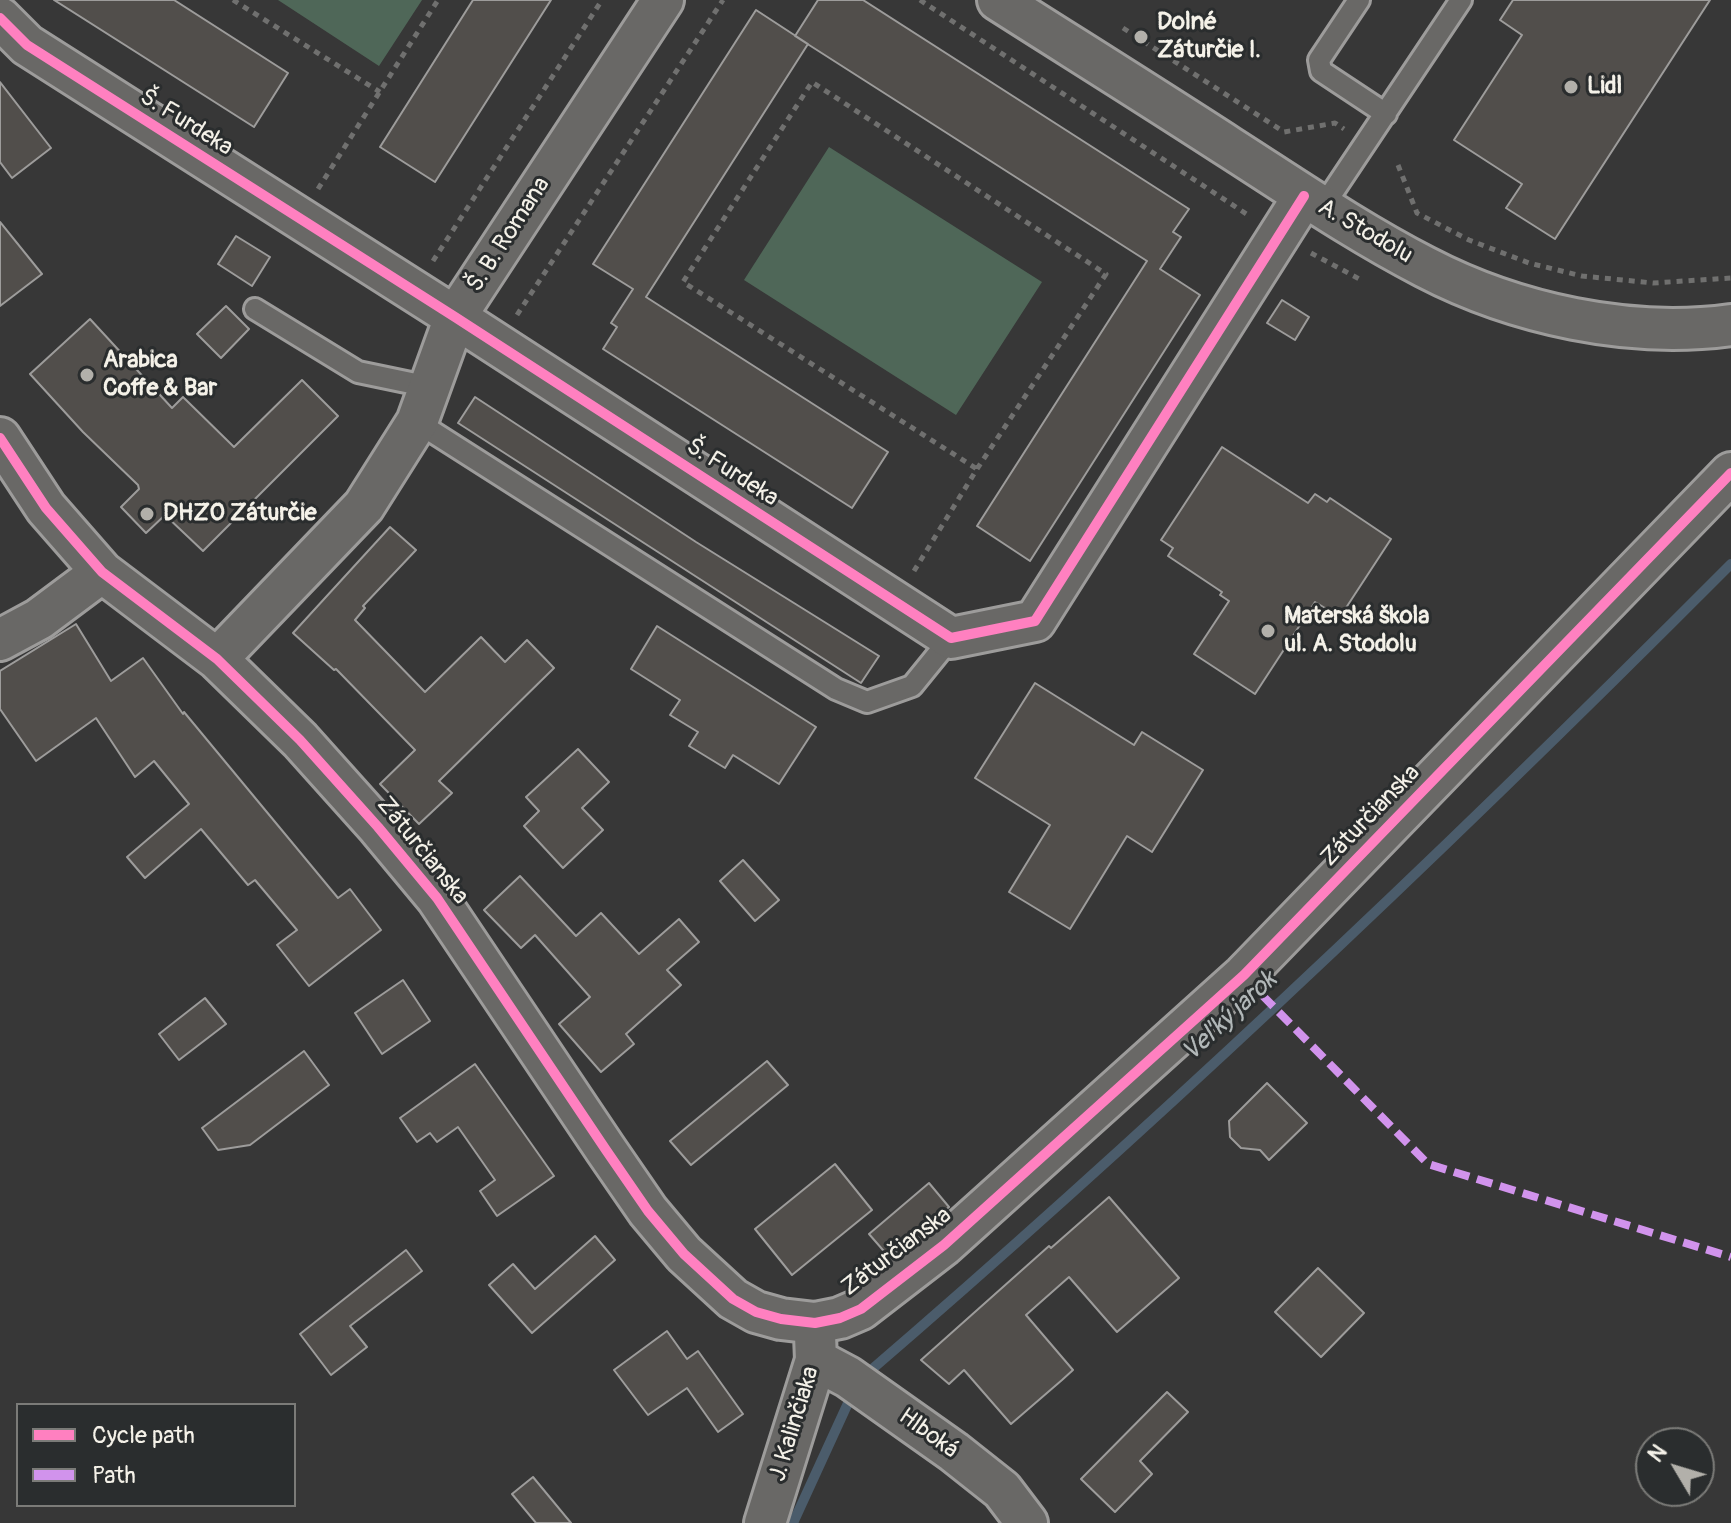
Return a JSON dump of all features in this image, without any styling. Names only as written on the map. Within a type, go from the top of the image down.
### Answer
[{"type":"street","name":"Š. B. Romana","points":[[217,659],[364,506],[424,405],[455,317],[663,0]]},
{"type":"street","name":"A. Stodolu","points":[[998,0],[1313,202],[1427,268],[1486,293],[1552,313],[1613,324],[1668,328],[1731,325]]},
{"type":"street","name":"Š. Furdeka","points":[[0,18],[27,45],[951,638]]},
{"type":"street","points":[[951,638],[1035,621],[1278,234],[1313,202]]},
{"type":"street","name":"Záturčianska","points":[[0,438],[46,508],[102,572],[217,659],[342,785],[437,898],[614,1162],[648,1211],[684,1254],[733,1299],[756,1312],[781,1319],[836,1363]]},
{"type":"street","name":"Záturčianska","points":[[836,1363],[840,1318],[861,1309],[944,1245],[1244,975],[1731,473]]},
{"type":"street","points":[[0,640],[39,619],[102,572]]},
{"type":"street","name":"J. Kalinčiaka","points":[[765,1523],[836,1363]]},
{"type":"street","name":"Hlboká","points":[[836,1363],[1002,1490],[1027,1523]]},
{"type":"lane","points":[[1359,0],[1319,60],[1321,71],[1386,114]]},
{"type":"lane","points":[[1313,202],[1386,114],[1461,0]]},
{"type":"lane","points":[[255,309],[358,372],[424,405],[836,689],[867,702],[912,686],[951,638]]},
{"type":"path","points":[[233,0],[380,92]]},
{"type":"path","points":[[316,193],[438,0]]},
{"type":"path","points":[[431,264],[602,0]]},
{"type":"path","points":[[515,318],[723,0]]},
{"type":"path","points":[[920,0],[1278,234],[1363,281]]},
{"type":"path","points":[[1123,28],[1284,132],[1335,123],[1348,132]]},
{"type":"path","points":[[912,576],[977,469],[1106,274],[812,82],[683,282],[977,469]]},
{"type":"path","points":[[1398,165],[1417,213],[1469,240],[1529,263],[1582,276],[1653,283],[1731,278]]},
{"type":"green space","points":[[278,0],[422,0],[379,66]]},
{"type":"green space","points":[[829,147],[1042,282],[956,415],[744,280]]},
{"type":"building","points":[[54,0],[174,0],[288,73],[254,127]]},
{"type":"building","points":[[473,0],[551,0],[435,182],[380,147]]},
{"type":"building","points":[[818,0],[863,0],[1189,209],[1173,232],[1181,237],[1160,269],[1200,295],[1030,561],[977,526],[1147,261],[795,36]]},
{"type":"building","name":"Lidl","points":[[1513,0],[1710,0],[1555,239],[1506,208],[1522,184],[1454,140],[1522,35],[1500,20]]},
{"type":"building","points":[[756,10],[808,44],[646,297],[888,452],[852,508],[603,349],[617,327],[611,323],[633,289],[593,264]]},
{"type":"building","points":[[0,82],[51,148],[12,178],[0,162]]},
{"type":"building","points":[[0,222],[42,274],[0,306]]},
{"type":"building","points":[[236,236],[270,257],[252,286],[218,264]]},
{"type":"building","points":[[1282,300],[1309,317],[1295,340],[1267,323]]},
{"type":"building","points":[[226,306],[249,329],[221,358],[197,334]]},
{"type":"building","points":[[90,319],[172,408],[183,397],[234,447],[302,380],[338,416],[203,551],[165,515],[146,533],[121,507],[139,489],[138,485],[83,432],[30,374]]},
{"type":"building","points":[[475,397],[696,542],[879,656],[861,683],[458,423]]},
{"type":"building","points":[[1222,447],[1308,503],[1315,494],[1327,502],[1330,498],[1391,539],[1340,617],[1315,602],[1255,694],[1194,654],[1229,601],[1220,595],[1222,592],[1168,556],[1173,548],[1161,540]]},
{"type":"building","points":[[390,527],[416,550],[363,606],[365,608],[355,620],[425,692],[481,637],[505,662],[527,640],[554,668],[439,781],[452,793],[419,824],[380,784],[415,750],[336,669],[293,633]]},
{"type":"building","points":[[76,624],[111,681],[143,658],[183,714],[338,898],[350,889],[381,930],[309,986],[277,945],[297,930],[255,880],[248,885],[201,829],[145,878],[127,857],[189,804],[154,761],[135,777],[96,718],[36,761],[0,709],[0,671]]},
{"type":"building","points":[[657,626],[816,727],[779,784],[733,755],[725,768],[689,746],[698,732],[670,715],[680,700],[631,669]]},
{"type":"building","points":[[1035,683],[1134,745],[1142,732],[1203,770],[1152,852],[1127,836],[1070,929],[1009,892],[1050,825],[975,778]]},
{"type":"building","points":[[578,749],[609,782],[582,808],[603,830],[563,868],[524,826],[539,811],[526,797]]},
{"type":"building","points":[[743,860],[779,900],[755,921],[720,881]]},
{"type":"building","points":[[520,876],[576,936],[601,913],[639,954],[679,919],[699,942],[667,970],[681,985],[626,1034],[634,1044],[601,1072],[559,1024],[590,997],[535,935],[521,948],[484,910]]},
{"type":"building","points":[[403,980],[430,1021],[382,1054],[355,1013]]},
{"type":"building","points":[[205,998],[226,1024],[179,1060],[159,1034]]},
{"type":"building","points":[[304,1051],[329,1085],[250,1145],[218,1150],[202,1128]]},
{"type":"building","points":[[767,1061],[788,1085],[691,1165],[670,1141]]},
{"type":"building","points":[[475,1064],[554,1176],[497,1216],[480,1191],[495,1180],[458,1127],[437,1142],[430,1133],[417,1142],[400,1118]]},
{"type":"building","points":[[1267,1083],[1307,1123],[1269,1160],[1260,1150],[1241,1148],[1230,1137],[1229,1121]]},
{"type":"building","points":[[835,1164],[872,1210],[792,1275],[755,1229]]},
{"type":"building","points":[[929,1183],[949,1207],[889,1257],[869,1234]]},
{"type":"building","points":[[1109,1197],[1179,1278],[1117,1332],[1069,1277],[1026,1315],[1073,1370],[1062,1380],[1011,1424],[964,1370],[949,1384],[921,1360],[1049,1246],[1051,1248]]},
{"type":"building","points":[[595,1236],[615,1260],[532,1333],[489,1285],[513,1264],[535,1289]]},
{"type":"building","points":[[406,1250],[422,1271],[350,1326],[367,1347],[331,1375],[300,1334]]},
{"type":"building","points":[[1318,1268],[1364,1313],[1321,1357],[1275,1312]]},
{"type":"building","points":[[667,1331],[687,1359],[698,1351],[743,1414],[718,1432],[687,1388],[648,1415],[614,1370]]},
{"type":"building","points":[[1167,1392],[1188,1412],[1140,1461],[1152,1474],[1115,1512],[1081,1479]]},
{"type":"building","points":[[533,1477],[571,1523],[536,1523],[512,1494]]},
{"type":"waterway","name":"Veľký jarok","points":[[863,1377],[1086,1181],[1304,979],[1731,564]]},
{"type":"waterway","name":"Veľký jarok","points":[[793,1523],[854,1390]]},
{"type":"marked path","points":[[1262,995],[1428,1164],[1731,1257]]},
{"type":"cycle path","points":[[0,18],[27,45],[951,638],[1035,621],[1304,196]]},
{"type":"cycle path","points":[[0,438],[46,508],[102,572],[217,659],[300,740],[378,827],[437,898],[648,1211],[684,1254],[733,1299],[756,1312],[815,1323],[840,1318],[861,1309],[944,1245],[1244,975],[1731,473]]},
{"type":"place","name":"Dolné Záturčie I.","points":[[1141,37]]},
{"type":"place","name":"Lidl","points":[[1571,87]]},
{"type":"place","name":"Arabica Coffe & Bar","points":[[87,375]]},
{"type":"place","name":"DHZO Záturčie","points":[[147,514]]},
{"type":"place","name":"Materská škola ul. A. Stodolu","points":[[1268,631]]}]
